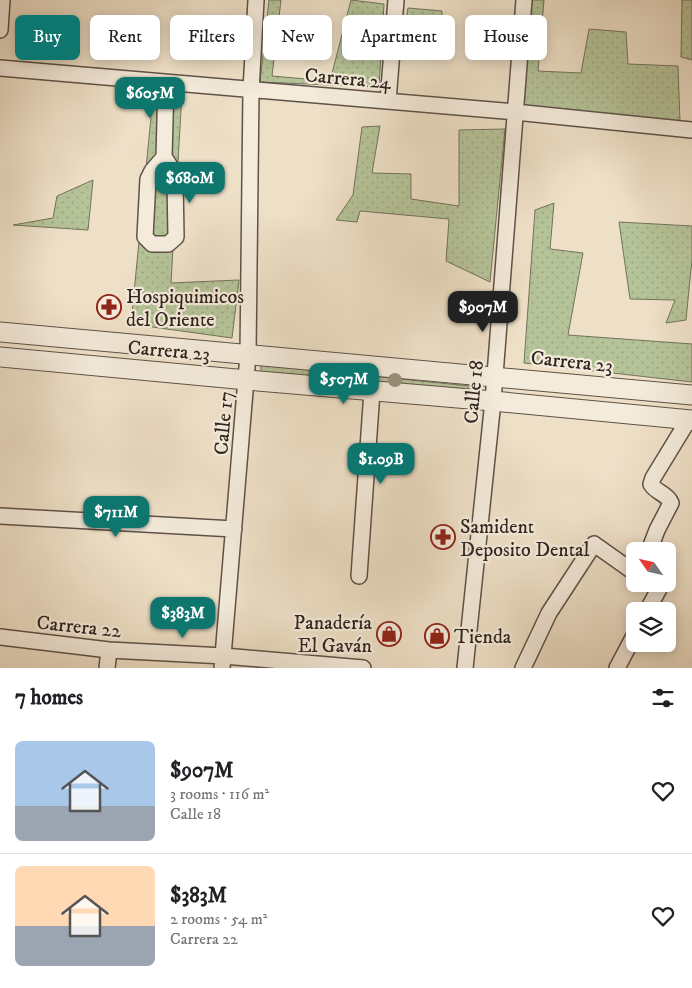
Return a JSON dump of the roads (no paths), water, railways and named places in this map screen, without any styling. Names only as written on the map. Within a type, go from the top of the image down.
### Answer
[{"type":"street","points":[[0,30],[2,0]]},
{"type":"street","name":"Calle 17","points":[[223,662],[247,380],[251,90],[256,0]]},
{"type":"street","points":[[388,101],[396,0]]},
{"type":"street","name":"Calle 18","points":[[465,668],[493,401],[524,0]]},
{"type":"street","name":"Carrera 24","points":[[0,68],[515,112],[692,130]]},
{"type":"street","points":[[164,157],[152,171],[148,180],[145,237],[152,244],[168,244],[176,237],[175,179],[164,157],[166,83]]},
{"type":"street","name":"Carrera 23","points":[[0,332],[495,376],[692,396]]},
{"type":"street","name":"Carrera 23","points":[[0,357],[691,420]]},
{"type":"street","points":[[359,576],[372,391]]},
{"type":"street","points":[[652,542],[670,504],[666,496],[653,488],[651,484],[652,478],[691,420]]},
{"type":"street","points":[[0,516],[234,529]]},
{"type":"street","points":[[522,668],[549,613],[594,544],[626,567]]},
{"type":"street","name":"Carrera 22","points":[[0,637],[223,662],[363,668]]},
{"type":"street","points":[[107,668],[109,650]]},
{"type":"street","points":[[617,668],[626,651]]},
{"type":"place","name":"Hospiquimicos del Oriente","points":[[109,307]]},
{"type":"place","name":"Samident Deposito Dental","points":[[443,537]]},
{"type":"place","name":"Panadería El Gaván","points":[[389,634]]},
{"type":"place","name":"Tienda","points":[[437,636]]}]
